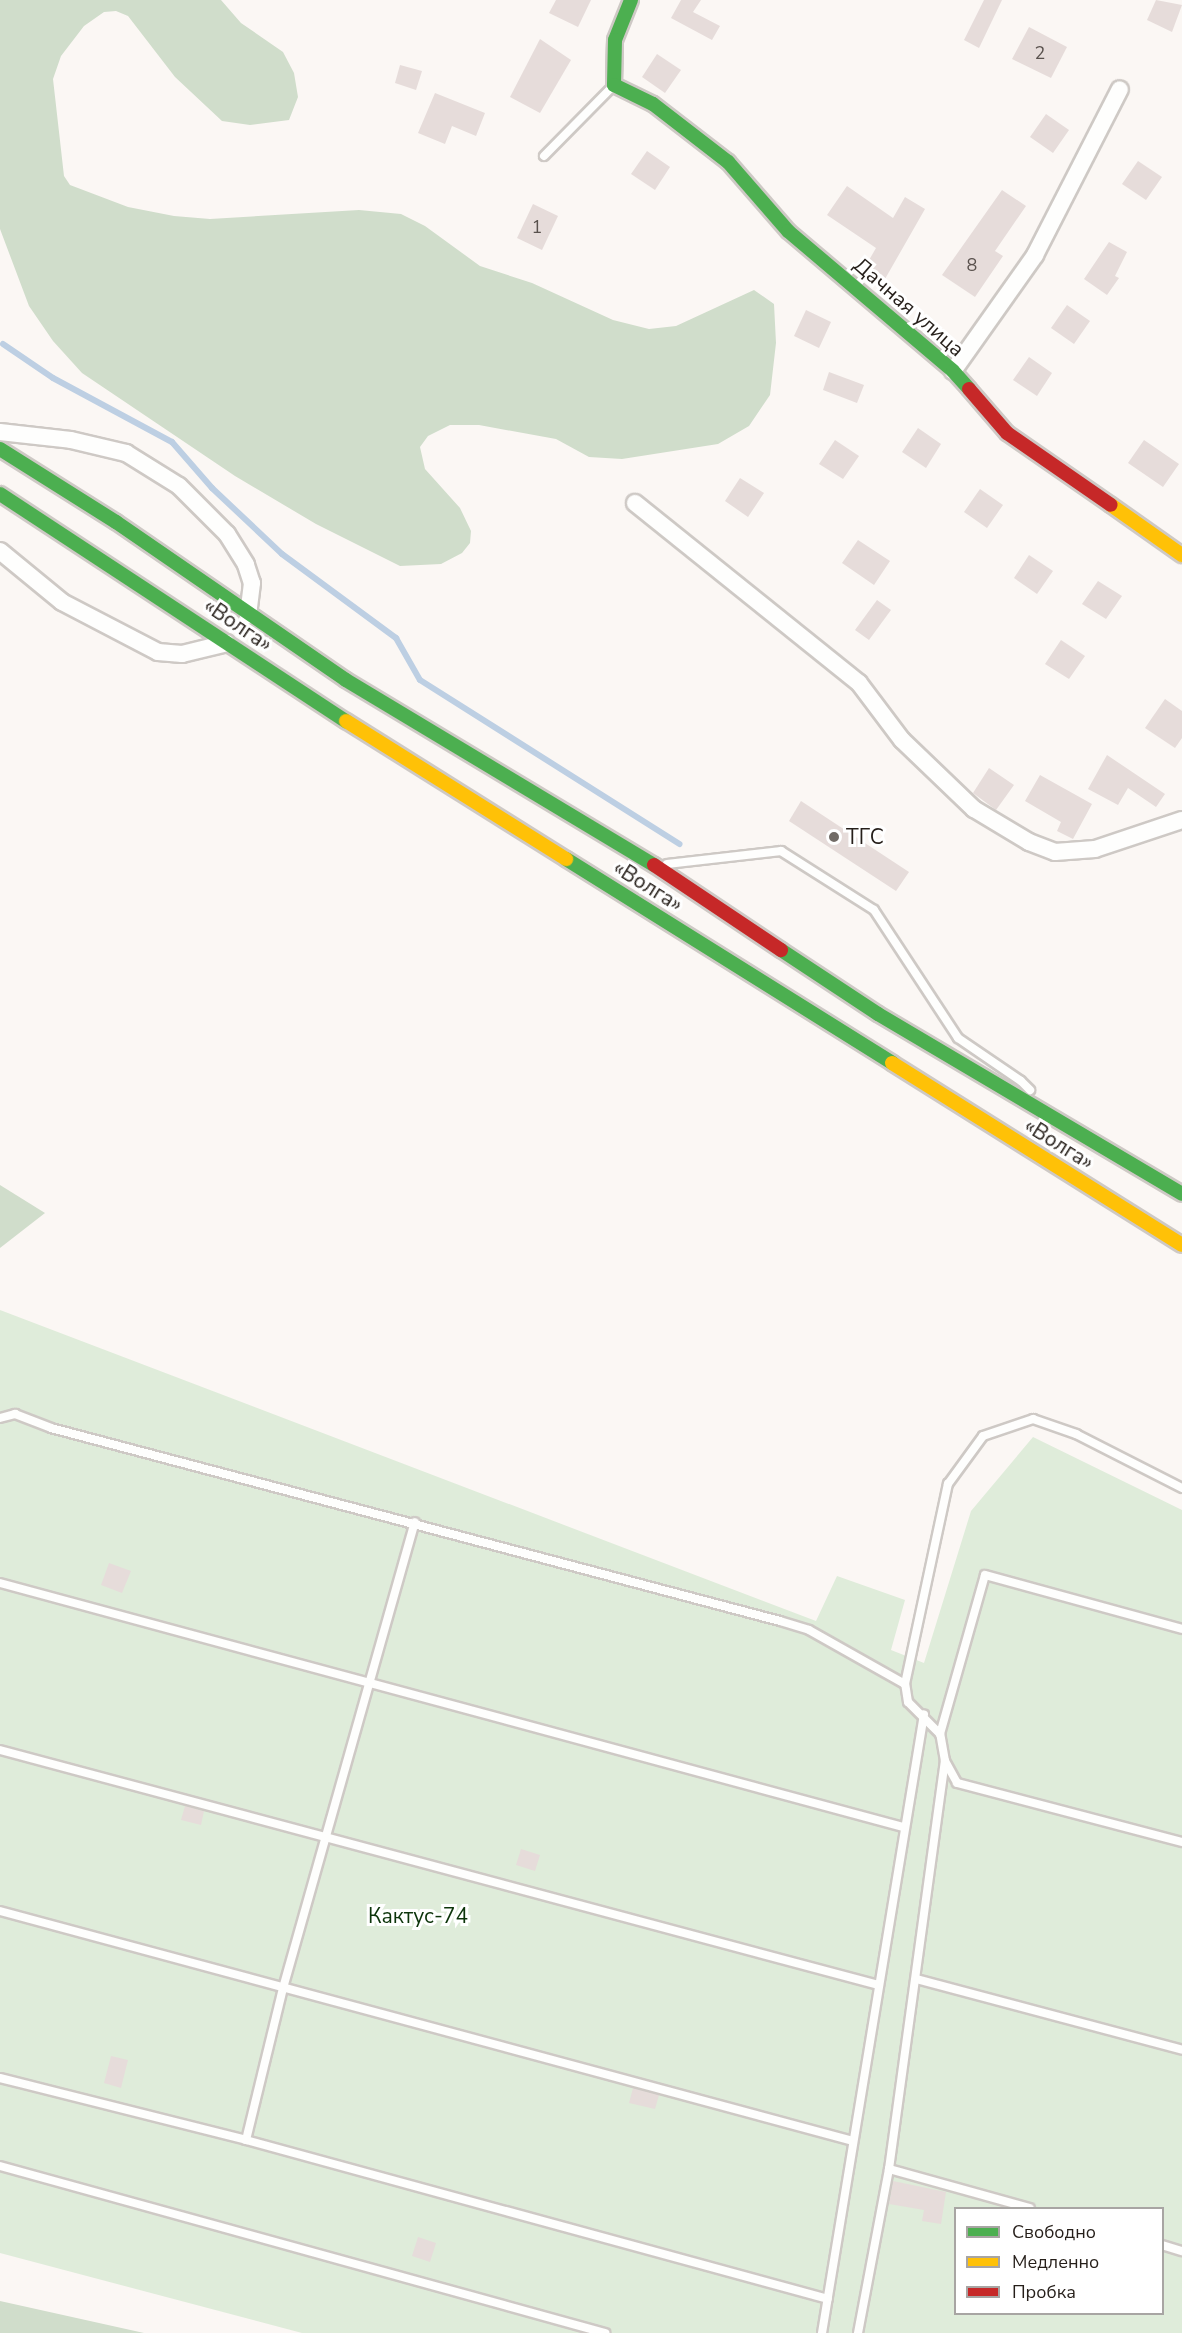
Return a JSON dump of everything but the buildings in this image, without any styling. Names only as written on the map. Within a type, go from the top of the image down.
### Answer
[{"type":"main road","points":[[614,85],[615,40],[631,0]]},
{"type":"main road","name":"Дачная улица","points":[[614,85],[653,104],[728,162],[788,231],[953,371],[1006,433],[1182,555]]},
{"type":"main road","name":"«Волга»","points":[[0,449],[116,522],[248,616],[346,680],[655,866],[878,1014],[1182,1194]]},
{"type":"main road","name":"«Волга»","points":[[0,494],[96,554],[227,644],[1182,1245]]},
{"type":"street","points":[[953,371],[1035,255],[1120,89]]},
{"type":"street","points":[[0,432],[71,440],[126,453],[179,486],[227,534],[246,566],[252,583],[248,616]]},
{"type":"street","points":[[635,503],[859,683],[902,740],[974,809],[1029,842],[1055,852],[1095,849],[1182,820]]},
{"type":"street","points":[[0,551],[62,602],[158,652],[182,654],[227,644]]},
{"type":"lane","points":[[544,156],[614,85]]},
{"type":"lane","points":[[655,866],[781,851],[874,910],[958,1038],[1022,1081],[1049,1114]]},
{"type":"lane","points":[[0,1418],[15,1414],[51,1428],[415,1522],[809,1630],[905,1684]]},
{"type":"lane","points":[[940,1734],[924,1714],[908,1702],[905,1684],[948,1484],[983,1436],[1033,1419],[1076,1434],[1182,1488]]},
{"type":"lane","points":[[246,2140],[283,1988],[415,1522]]},
{"type":"lane","points":[[858,2333],[889,2169],[916,1979],[945,1761],[940,1734],[985,1575],[1182,1629]]},
{"type":"lane","points":[[0,1582],[903,1827]]},
{"type":"lane","points":[[822,2333],[903,1827],[924,1714]]},
{"type":"lane","points":[[0,1750],[878,1984]]},
{"type":"lane","points":[[945,1761],[957,1783],[1182,1842]]},
{"type":"lane","points":[[0,1911],[853,2141]]},
{"type":"lane","points":[[916,1979],[1182,2050]]},
{"type":"lane","points":[[0,2078],[246,2140],[828,2299]]},
{"type":"lane","points":[[0,2166],[605,2333]]},
{"type":"lane","points":[[889,2169],[1026,2207]]},
{"type":"lane","points":[[1164,2246],[1182,2251]]},
{"type":"green space","points":[[0,0],[221,0],[241,23],[283,52],[294,73],[298,97],[289,120],[250,125],[222,121],[175,77],[128,16],[116,11],[104,12],[84,26],[61,56],[53,79],[64,176],[70,185],[128,207],[174,216],[210,219],[359,210],[401,214],[425,226],[480,266],[532,283],[613,320],[649,329],[676,326],[754,290],[774,304],[776,343],[770,395],[749,426],[718,444],[622,459],[589,457],[556,439],[479,425],[450,425],[428,436],[420,447],[425,469],[460,508],[471,531],[470,543],[462,553],[441,564],[400,566],[316,524],[235,476],[82,373],[53,341],[29,306],[0,229]]},
{"type":"green space","points":[[0,1185],[45,1213],[0,1248]]},
{"type":"green space","name":"Кактус-74","points":[[0,1310],[816,1621],[837,1576],[905,1600],[891,1650],[924,1663],[971,1511],[1033,1437],[1182,1510],[1182,2333],[302,2333],[0,2253]]},
{"type":"green space","points":[[0,2301],[144,2333],[0,2333]]},
{"type":"waterway","points":[[3,344],[53,378],[172,442],[212,488],[282,554],[396,638],[420,680],[679,844]]},
{"type":"traffic: fast","points":[[631,0],[615,40],[614,85],[653,104],[728,162],[788,231],[953,371],[969,389]]},
{"type":"traffic: fast","points":[[0,449],[116,522],[346,680],[654,865]]},
{"type":"traffic: fast","points":[[0,494],[346,721]]},
{"type":"traffic: fast","points":[[566,859],[892,1063]]},
{"type":"traffic: fast","points":[[781,950],[878,1014],[1182,1194]]},
{"type":"traffic: slow","points":[[1111,505],[1182,555]]},
{"type":"traffic: slow","points":[[346,721],[566,859]]},
{"type":"traffic: slow","points":[[892,1063],[1182,1245]]},
{"type":"traffic: jam","points":[[969,389],[1007,433],[1111,505]]},
{"type":"traffic: jam","points":[[654,865],[781,950]]},
{"type":"place","name":"ТГС","points":[[834,837]]}]
